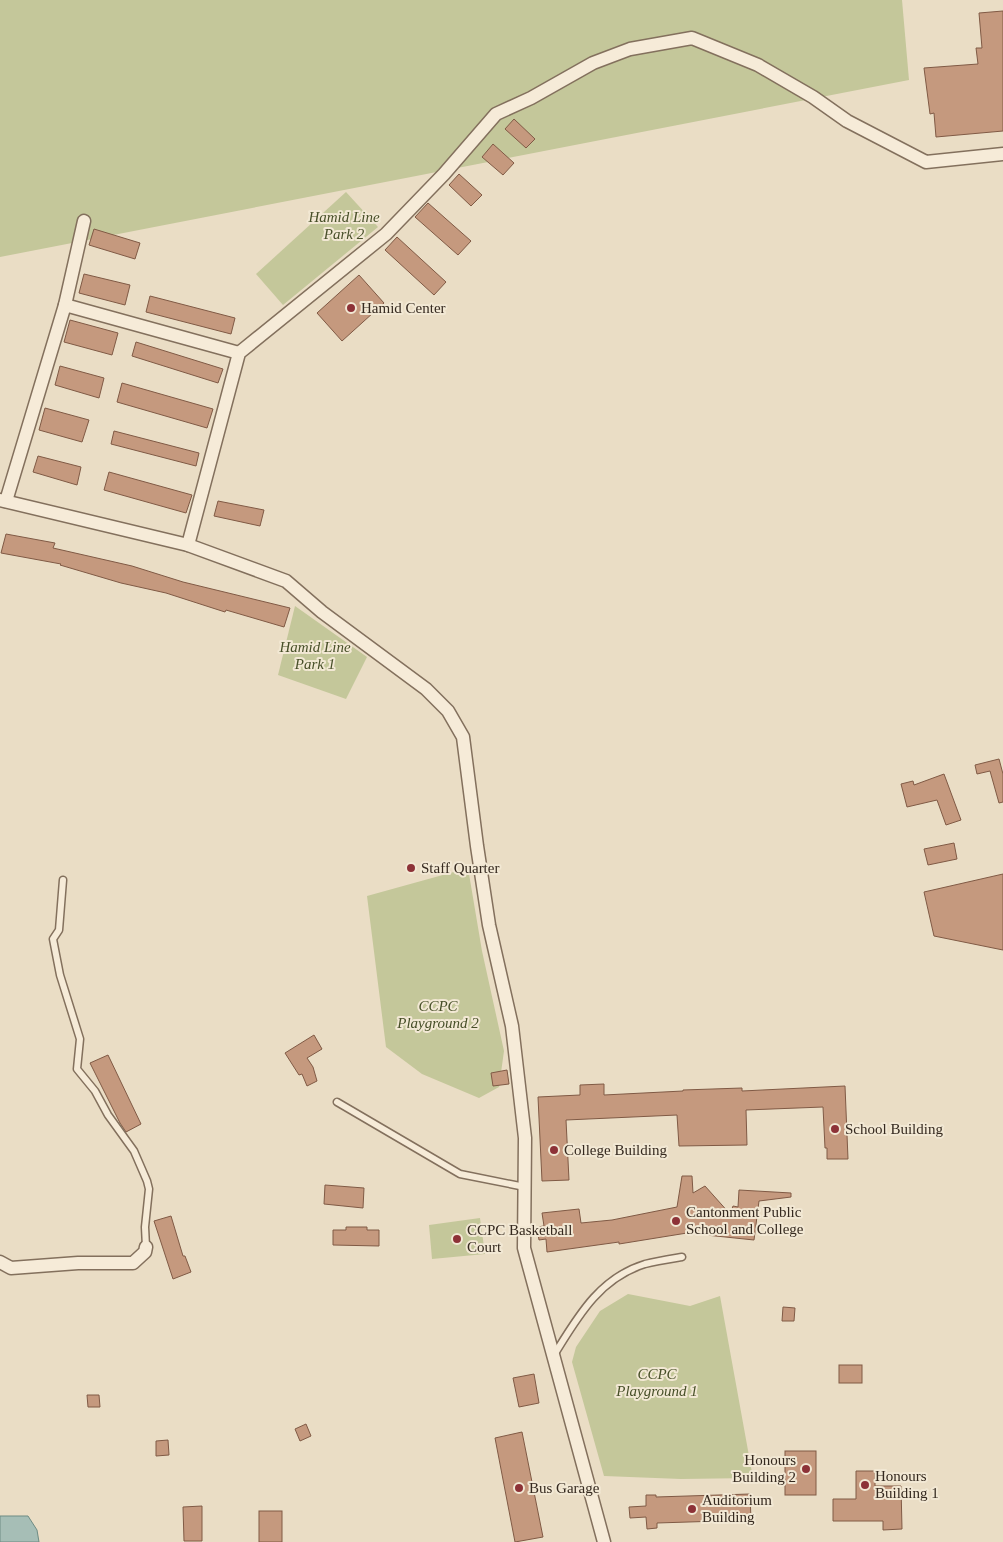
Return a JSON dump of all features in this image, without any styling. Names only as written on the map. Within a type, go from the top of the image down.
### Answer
[{"type":"street","points":[[188,545],[239,353],[386,234],[444,174],[496,114],[531,98],[593,63],[630,49],[692,38],[758,64],[813,97],[847,122],[926,162],[1003,154]]},
{"type":"street","points":[[84,221],[65,305],[3,500],[188,545],[286,581],[322,612],[426,689],[448,711],[463,736],[489,925],[512,1026],[525,1138],[524,1248],[604,1542]]},
{"type":"street","points":[[65,305],[239,353]]},
{"type":"street","points":[[0,1262],[11,1268],[78,1263],[133,1263],[145,1252],[146,1247]]},
{"type":"lane","points":[[63,880],[59,930],[53,939],[60,975],[80,1039],[78,1069],[96,1091],[108,1115],[134,1151],[147,1181],[149,1189],[145,1227],[146,1247]]},
{"type":"lane","points":[[338,1102],[460,1174],[525,1187]]},
{"type":"lane","points":[[554,1356],[582,1311],[609,1282],[643,1264],[682,1257]]},
{"type":"green space","points":[[0,0],[902,0],[909,80],[0,257]]},
{"type":"green space","name":"Hamid Line Park 2","points":[[346,192],[378,227],[283,305],[256,274]]},
{"type":"green space","name":"Hamid Line Park 1","points":[[295,606],[367,657],[346,699],[278,675]]},
{"type":"green space","name":"CCPC Playground 2","points":[[468,868],[482,951],[504,1051],[499,1087],[479,1098],[422,1074],[386,1047],[367,896]]},
{"type":"green space","name":"CCPC Basketball Court","points":[[480,1218],[485,1254],[432,1259],[429,1225]]},
{"type":"green space","name":"CCPC Playground 1","points":[[628,1294],[690,1306],[720,1296],[753,1478],[681,1479],[604,1476],[572,1362],[576,1347],[600,1311]]},
{"type":"water","points":[[0,1516],[28,1516],[37,1530],[39,1542],[0,1542]]},
{"type":"building","points":[[1003,11],[1003,131],[936,137],[934,113],[930,114],[924,68],[978,64],[976,48],[982,48],[979,13]]},
{"type":"building","points":[[514,119],[535,139],[526,148],[505,129]]},
{"type":"building","points":[[493,144],[514,163],[503,175],[482,157]]},
{"type":"building","points":[[459,174],[482,195],[471,206],[449,185]]},
{"type":"building","points":[[428,203],[471,241],[458,255],[415,217]]},
{"type":"building","points":[[94,229],[140,243],[135,259],[89,245]]},
{"type":"building","points":[[397,237],[446,282],[434,295],[385,250]]},
{"type":"building","points":[[84,274],[130,285],[125,305],[79,293]]},
{"type":"building","name":"Hamid Center","points":[[359,275],[384,303],[342,341],[317,313]]},
{"type":"building","points":[[150,296],[235,318],[231,334],[146,312]]},
{"type":"building","points":[[70,320],[118,333],[112,355],[64,342]]},
{"type":"building","points":[[136,342],[223,369],[218,383],[132,356]]},
{"type":"building","points":[[60,366],[104,378],[99,398],[55,385]]},
{"type":"building","points":[[122,383],[213,409],[207,428],[117,402]]},
{"type":"building","points":[[45,408],[89,420],[82,442],[39,430]]},
{"type":"building","points":[[114,431],[199,453],[196,466],[111,444]]},
{"type":"building","points":[[38,456],[81,467],[77,485],[33,472]]},
{"type":"building","points":[[109,472],[192,495],[186,513],[104,490]]},
{"type":"building","points":[[218,501],[264,510],[260,526],[214,516]]},
{"type":"building","points":[[6,534],[55,543],[53,548],[132,566],[183,582],[290,608],[284,627],[226,610],[225,612],[166,593],[121,583],[61,564],[1,553]]},
{"type":"building","points":[[999,759],[1003,774],[1003,802],[999,803],[990,771],[977,774],[975,765]]},
{"type":"building","points":[[944,774],[961,820],[946,825],[937,800],[907,807],[901,784],[913,781],[914,785]]},
{"type":"building","points":[[954,843],[957,859],[928,865],[924,849]]},
{"type":"building","points":[[1003,874],[1003,950],[934,936],[924,892]]},
{"type":"building","points":[[314,1035],[322,1049],[307,1058],[313,1067],[317,1081],[307,1086],[302,1074],[299,1075],[285,1053]]},
{"type":"building","points":[[108,1055],[141,1124],[126,1132],[90,1063]]},
{"type":"building","points":[[507,1070],[509,1084],[493,1086],[491,1073]]},
{"type":"building","points":[[604,1084],[604,1095],[683,1090],[742,1088],[742,1091],[845,1086],[848,1159],[827,1159],[823,1107],[746,1110],[747,1145],[679,1146],[677,1115],[566,1120],[569,1180],[542,1181],[538,1097],[580,1095],[580,1085]]},
{"type":"building","points":[[682,1176],[692,1176],[693,1193],[705,1186],[730,1214],[733,1206],[738,1207],[739,1190],[791,1193],[791,1197],[759,1201],[754,1240],[687,1233],[619,1244],[619,1242],[547,1252],[546,1239],[539,1240],[537,1227],[544,1226],[542,1213],[579,1209],[581,1223],[612,1220],[677,1207]]},
{"type":"building","points":[[325,1185],[364,1188],[363,1208],[324,1204]]},
{"type":"building","points":[[171,1216],[183,1256],[185,1256],[191,1272],[173,1279],[154,1221]]},
{"type":"building","points":[[346,1227],[367,1227],[367,1230],[379,1230],[379,1246],[333,1245],[333,1230],[346,1230]]},
{"type":"building","points":[[783,1307],[795,1308],[794,1321],[782,1321]]},
{"type":"building","points":[[839,1365],[862,1365],[862,1383],[839,1383]]},
{"type":"building","points":[[534,1374],[539,1403],[519,1407],[513,1378]]},
{"type":"building","points":[[87,1395],[99,1395],[100,1407],[88,1407]]},
{"type":"building","points":[[306,1424],[311,1436],[300,1441],[295,1429]]},
{"type":"building","name":"Bus Garage","points":[[522,1432],[543,1537],[515,1542],[495,1438]]},
{"type":"building","points":[[168,1440],[169,1455],[156,1456],[156,1441]]},
{"type":"building","name":"Honours Building 2","points":[[785,1451],[816,1451],[816,1495],[785,1495]]},
{"type":"building","points":[[856,1471],[875,1471],[875,1486],[901,1486],[902,1529],[883,1530],[883,1521],[833,1521],[833,1499],[856,1499]]},
{"type":"building","name":"Auditorium Building","points":[[750,1494],[751,1520],[657,1523],[657,1528],[647,1529],[646,1517],[630,1518],[629,1507],[646,1506],[646,1495],[656,1495],[656,1497]]},
{"type":"building","points":[[202,1506],[202,1541],[184,1541],[183,1507]]},
{"type":"building","points":[[259,1511],[282,1511],[282,1542],[259,1542]]},
{"type":"place","name":"Hamid Center","points":[[351,308]]},
{"type":"place","name":"Staff Quarter","points":[[411,868]]},
{"type":"place","name":"School Building","points":[[835,1129]]},
{"type":"place","name":"College Building","points":[[554,1150]]},
{"type":"place","name":"Cantonment Public School and College","points":[[676,1221]]},
{"type":"place","name":"CCPC Basketball Court","points":[[457,1239]]},
{"type":"place","name":"Honours Building 2","points":[[806,1469]]},
{"type":"place","name":"Honours Building 1","points":[[865,1485]]},
{"type":"place","name":"Bus Garage","points":[[519,1488]]},
{"type":"place","name":"Auditorium Building","points":[[692,1509]]}]
